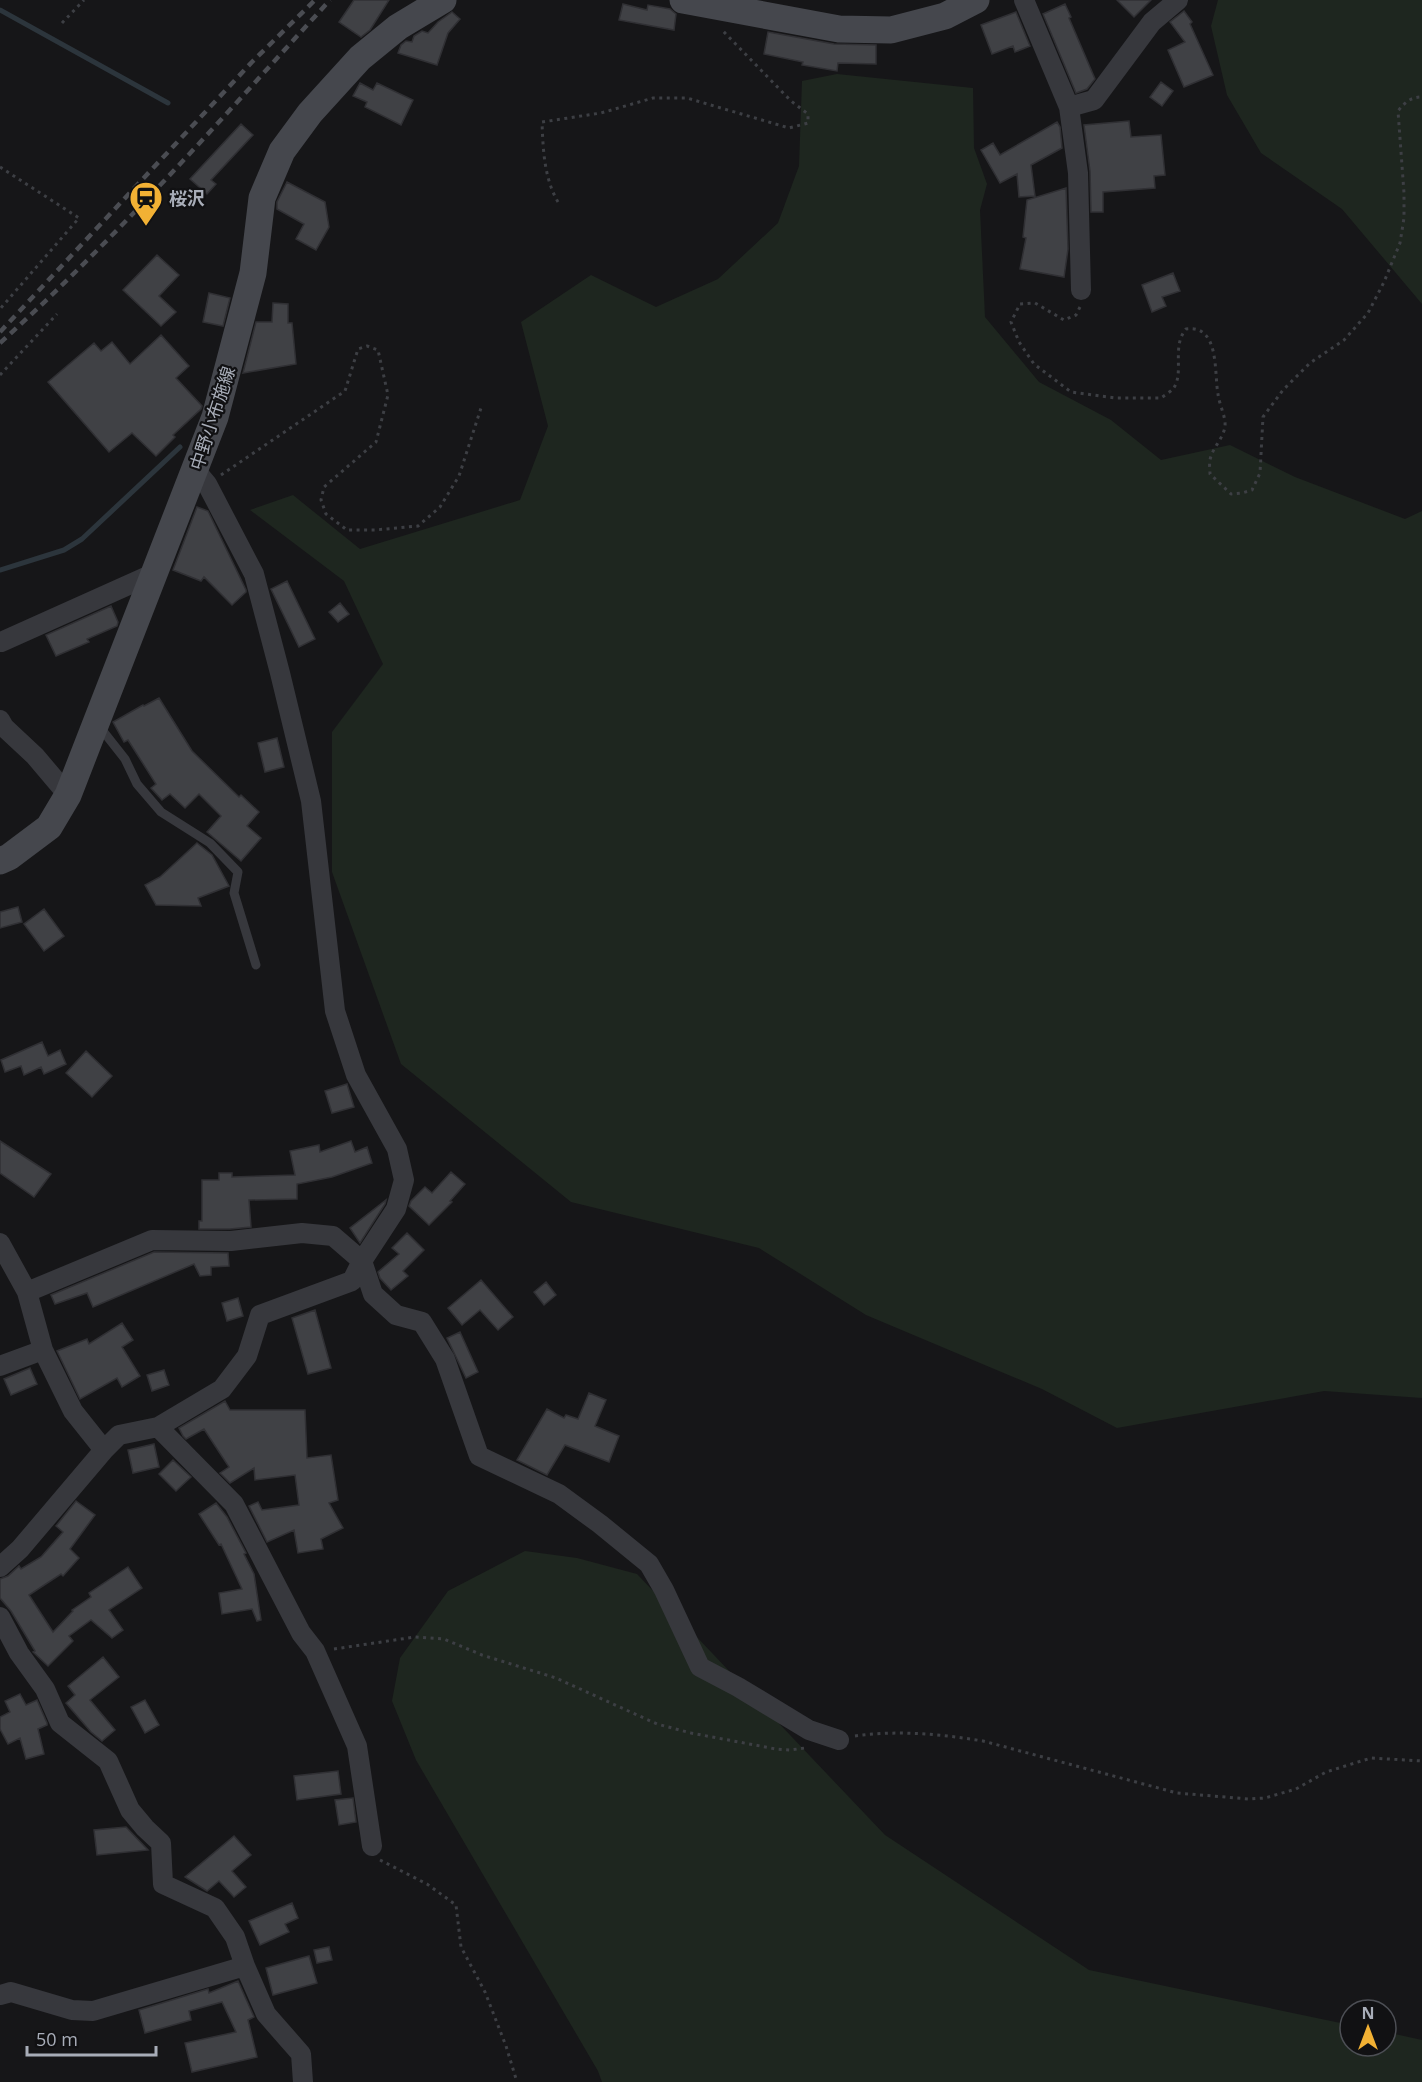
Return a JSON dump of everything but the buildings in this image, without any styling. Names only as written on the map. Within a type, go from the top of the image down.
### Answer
[{"type":"main road","name":"中野小布施線","points":[[0,861],[9,857],[49,827],[68,795],[155,573],[201,478],[253,273],[262,198],[282,151],[310,113],[360,57],[398,27],[443,0]]},
{"type":"main road","points":[[683,0],[839,29],[891,30],[945,16],[976,0]]},
{"type":"street","points":[[1024,0],[1069,107],[1078,173],[1081,290]]},
{"type":"street","points":[[1069,107],[1094,100],[1152,22],[1178,0]]},
{"type":"street","points":[[0,1567],[20,1549],[119,1435],[158,1427],[222,1389],[246,1356],[260,1315],[352,1281],[362,1261],[396,1209],[404,1180],[397,1149],[356,1075],[335,1011],[310,801],[254,574],[201,478]]},
{"type":"street","points":[[0,642],[155,573]]},
{"type":"street","points":[[0,720],[4,728],[35,756],[68,795]]},
{"type":"street","points":[[27,1292],[152,1240],[231,1241],[302,1233],[333,1236],[362,1261],[373,1294],[396,1315],[422,1322],[445,1359],[479,1456],[559,1494],[649,1564],[669,1599],[700,1667],[809,1730],[839,1740]]},
{"type":"street","points":[[0,1243],[27,1292],[43,1350],[73,1411],[104,1450]]},
{"type":"street","points":[[0,1366],[43,1350]]},
{"type":"street","points":[[158,1427],[234,1504],[301,1633],[315,1652],[357,1746],[372,1845]]},
{"type":"street","points":[[0,1617],[19,1653],[45,1689],[60,1723],[108,1761],[130,1810],[161,1843],[163,1884],[215,1908],[235,1937],[266,2014],[301,2054],[303,2082]]},
{"type":"street","points":[[0,1995],[10,1992],[72,2010],[93,2011],[245,1966]]},
{"type":"lane","points":[[96,722],[125,759],[137,784],[160,812],[210,843],[238,872],[234,892],[256,965]]},
{"type":"path","points":[[62,23],[84,0]]},
{"type":"path","points":[[558,202],[552,192],[543,157],[542,122],[601,114],[653,98],[687,98],[789,128],[808,123],[808,114],[791,100],[716,24],[718,7]]},
{"type":"path","points":[[1081,290],[1081,305],[1076,315],[1064,320],[1035,303],[1020,304],[1011,322],[1019,342],[1034,364],[1071,392],[1116,398],[1161,398],[1174,388],[1178,372],[1177,353],[1181,335],[1185,329],[1199,330],[1207,337],[1215,353],[1218,394],[1225,426],[1210,459],[1210,474],[1231,494],[1252,489],[1260,473],[1263,417],[1283,390],[1310,363],[1344,340],[1368,313],[1384,282],[1400,243],[1404,218],[1398,111],[1405,102],[1422,97]]},
{"type":"path","points":[[0,167],[79,218],[0,309]]},
{"type":"path","points":[[0,375],[57,314]]},
{"type":"path","points":[[201,478],[345,391],[358,350],[367,346],[378,350],[388,395],[376,442],[324,488],[321,500],[326,514],[347,530],[418,526],[440,507],[459,476],[481,408]]},
{"type":"path","points":[[315,1652],[414,1636],[444,1639],[482,1656],[556,1678],[657,1724],[691,1733],[732,1739],[756,1746],[790,1750],[874,1733],[901,1732],[954,1736],[983,1741],[1177,1793],[1248,1799],[1265,1798],[1288,1792],[1326,1772],[1371,1758],[1422,1761]]},
{"type":"path","points":[[372,1845],[381,1862],[428,1884],[456,1905],[461,1947],[484,1992],[506,2046],[517,2082]]},
{"type":"shaded area","points":[[1218,0],[1422,0],[1422,304],[1342,209],[1261,153],[1227,95],[1211,26]]},
{"type":"shaded area","points":[[837,74],[973,88],[974,148],[987,184],[980,210],[985,317],[1039,382],[1111,420],[1161,460],[1230,445],[1295,477],[1405,519],[1422,511],[1422,1398],[1324,1391],[1117,1428],[1042,1389],[866,1315],[759,1248],[571,1202],[401,1064],[332,872],[332,732],[383,664],[344,581],[250,510],[293,495],[360,549],[520,500],[548,426],[521,322],[591,275],[656,307],[718,279],[778,223],[799,166],[802,81]]},
{"type":"shaded area","points":[[525,1551],[577,1558],[637,1574],[885,1835],[1089,1970],[1338,2022],[1338,2058],[1398,2058],[1398,2035],[1422,2040],[1422,2082],[602,2082],[598,2071],[416,1760],[392,1701],[400,1658],[448,1591]]},
{"type":"waterway","points":[[0,10],[168,103]]},
{"type":"waterway","points":[[0,570],[64,550],[82,539],[180,447]]},
{"type":"railway","points":[[0,332],[252,62],[315,0]]},
{"type":"railway","points":[[0,343],[44,303],[128,219],[330,0]]},
{"type":"place","name":"桜沢","points":[[146,227]]}]
